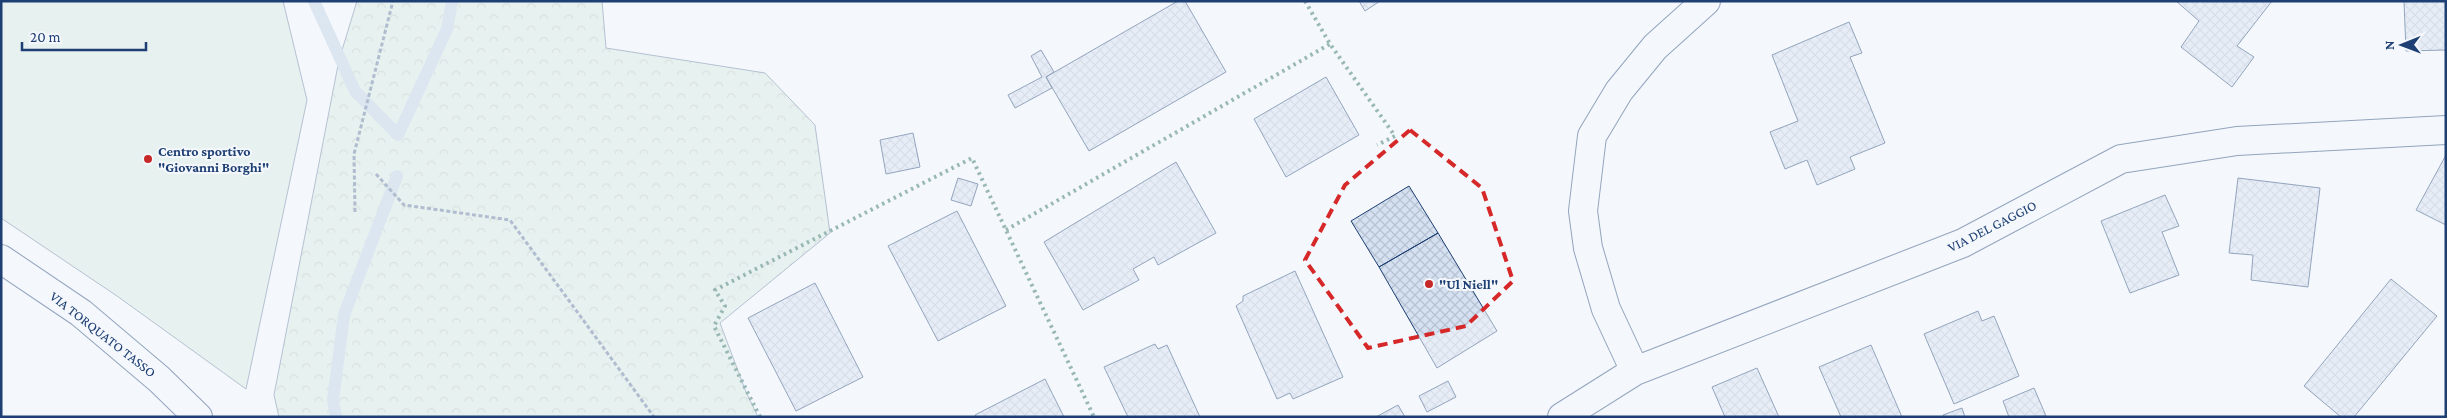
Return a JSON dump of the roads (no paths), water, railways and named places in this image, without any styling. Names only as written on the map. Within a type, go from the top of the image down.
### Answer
[{"type":"street","points":[[1635,370],[1606,309],[1588,248],[1583,211],[1592,136],[1619,91],[1649,54],[1706,1]]},
{"type":"street","name":"VIA DEL GAGGIO","points":[[1562,417],[1635,370],[1963,243],[2121,159],[2237,140],[2446,130]]},
{"type":"street","name":"VIA TORQUATO TASSO","points":[[1,259],[81,313],[159,379],[198,417]]},
{"type":"waterway","points":[[314,1],[355,91],[398,135],[447,29],[452,1]]},
{"type":"waterway","points":[[336,417],[333,400],[344,315],[397,176]]},
{"type":"place","name":"Centro sportivo \"Giovanni Borghi\"","points":[[148,159]]},
{"type":"place","name":"\"Ul Niell\"","points":[[1429,284]]}]
